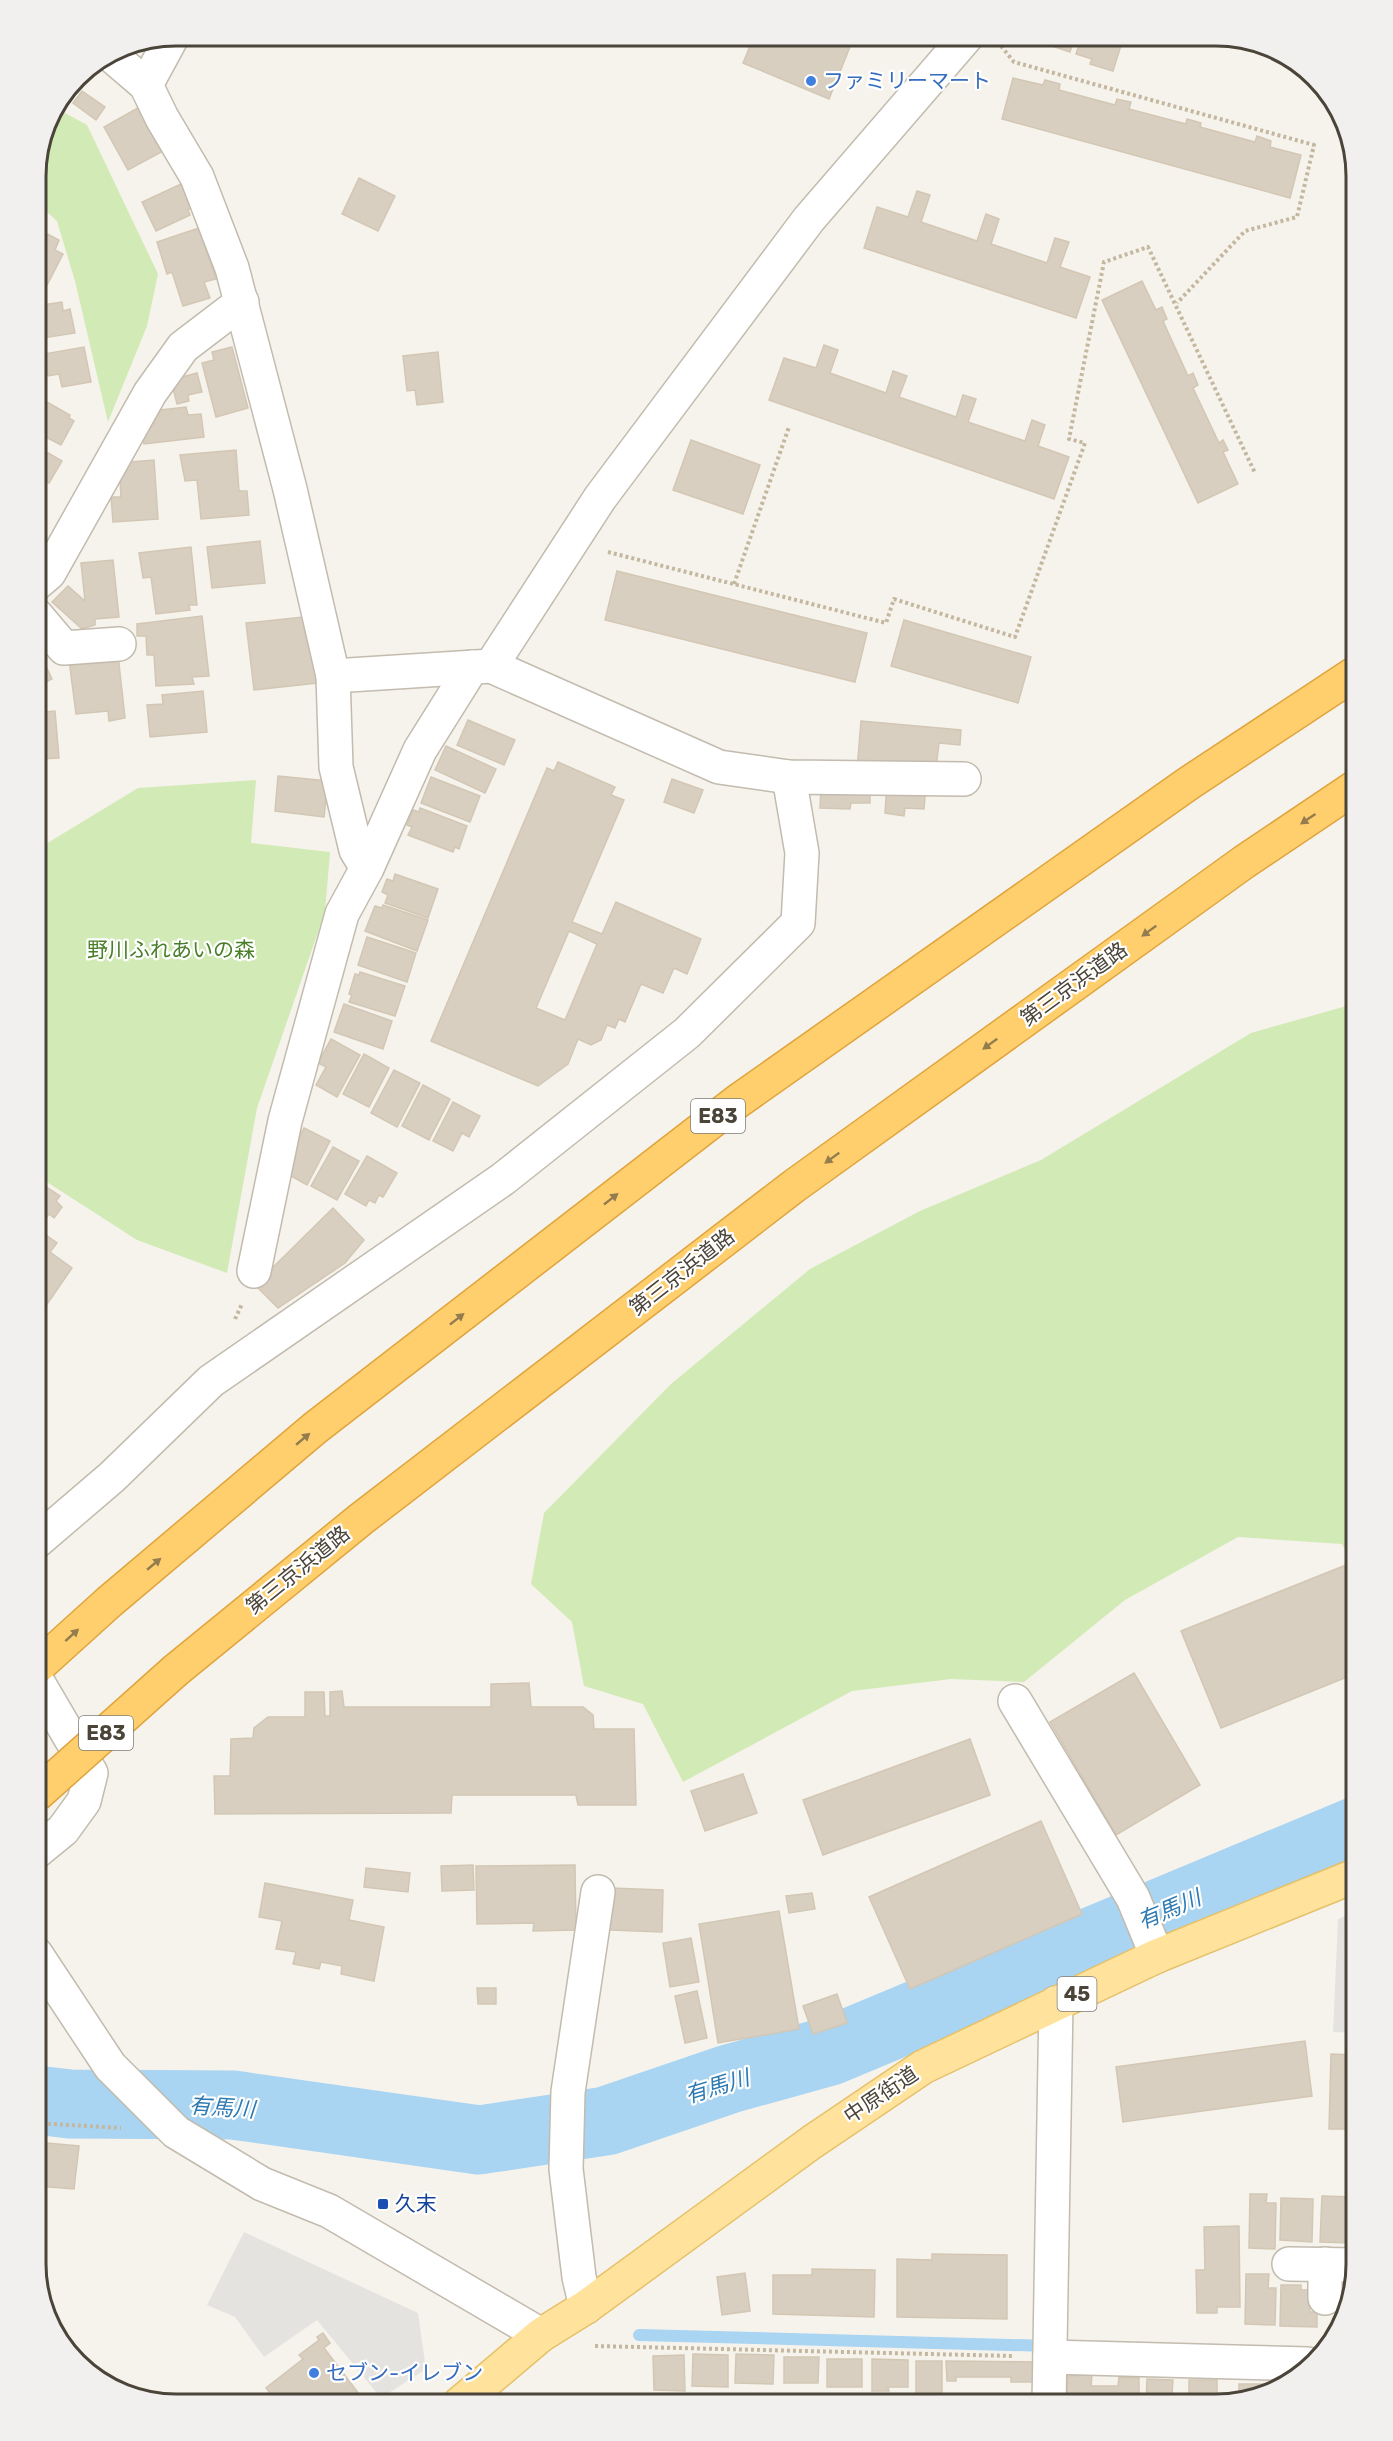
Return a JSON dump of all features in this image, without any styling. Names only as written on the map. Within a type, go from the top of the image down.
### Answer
[{"type":"highway","name":"E83","points":[[46,1659],[109,1602],[315,1428],[738,1101],[1189,783],[1346,679]]},
{"type":"highway","name":"第三京浜道路","points":[[46,1786],[176,1670],[361,1519],[794,1186],[1244,862],[1346,793]]},
{"type":"main road","name":"中原街道","points":[[471,2394],[541,2335],[586,2307],[812,2142],[923,2067],[1157,1956],[1346,1879]]},
{"type":"street","points":[[146,85],[166,47]]},
{"type":"street","points":[[254,1271],[285,1121],[342,914],[367,868],[420,750],[572,542],[600,498],[809,219],[958,47]]},
{"type":"street","points":[[118,60],[146,85],[162,118],[197,177],[232,268],[290,489],[333,676],[336,767],[356,850],[367,868]]},
{"type":"street","points":[[47,575],[150,393],[183,347],[242,302]]},
{"type":"street","points":[[47,628],[64,648],[119,644]]},
{"type":"street","points":[[333,676],[482,667],[719,767],[789,777],[964,778]]},
{"type":"street","points":[[46,1533],[112,1477],[211,1381],[503,1179],[687,1033],[798,923],[802,853],[789,777]]},
{"type":"street","points":[[46,1697],[91,1773],[84,1801],[63,1830],[46,1844]]},
{"type":"street","points":[[1015,1701],[1133,1898],[1157,1956]]},
{"type":"street","points":[[586,2307],[579,2277],[566,2169],[568,2092],[598,1892]]},
{"type":"street","points":[[46,1969],[110,2066],[176,2132],[262,2184],[329,2211],[541,2335]]},
{"type":"street","points":[[1049,2394],[1056,2004]]},
{"type":"street","points":[[1289,2264],[1341,2265],[1325,2298]]},
{"type":"street","points":[[1050,2357],[1300,2364]]},
{"type":"path","points":[[1001,47],[1014,62],[1314,145],[1297,217],[1245,231],[1177,303]]},
{"type":"path","points":[[572,542],[886,623],[894,599],[1015,637],[1085,443],[1069,439],[1104,262],[1148,247],[1177,303],[1255,473]]},
{"type":"path","points":[[734,584],[789,427]]},
{"type":"path","points":[[46,2124],[176,2132]]},
{"type":"path","points":[[541,2335],[593,2346],[1050,2357]]},
{"type":"green space","points":[[64,112],[87,125],[158,274],[147,326],[108,422],[75,281],[57,221],[47,212],[47,168],[51,143]]},
{"type":"green space","name":"野川ふれあいの森","points":[[256,780],[251,843],[330,852],[325,912],[257,1108],[227,1273],[137,1240],[47,1182],[47,844],[138,788]]},
{"type":"green space","points":[[1346,1006],[1346,1552],[1342,1544],[1238,1537],[1125,1600],[1024,1682],[951,1679],[852,1691],[683,1782],[643,1704],[584,1686],[572,1622],[531,1584],[544,1513],[671,1384],[810,1269],[920,1211],[1041,1160],[1251,1033]]},
{"type":"shaded area","points":[[1346,1916],[1346,2033],[1333,2032],[1338,1919]]},
{"type":"shaded area","points":[[244,2232],[418,2313],[426,2369],[387,2394],[378,2394],[317,2320],[264,2357],[235,2317],[207,2305]]},
{"type":"building","name":"ファミリーマート","points":[[750,47],[850,47],[829,99],[743,63]]},
{"type":"building","points":[[1055,47],[1072,47],[1070,52]]},
{"type":"building","points":[[1078,47],[1121,47],[1113,71],[1090,64],[1092,59],[1076,54]]},
{"type":"building","points":[[1013,78],[1043,85],[1045,80],[1060,84],[1059,90],[1115,105],[1117,99],[1131,102],[1129,109],[1186,124],[1187,119],[1201,123],[1200,127],[1255,142],[1257,136],[1271,141],[1270,147],[1301,155],[1290,198],[1002,119]]},
{"type":"building","points":[[82,91],[105,107],[96,120],[73,103]]},
{"type":"building","points":[[143,105],[167,149],[128,170],[104,127]]},
{"type":"building","points":[[359,178],[395,196],[378,231],[342,214]]},
{"type":"building","points":[[181,184],[192,207],[188,210],[190,215],[156,231],[142,202]]},
{"type":"building","points":[[917,191],[930,195],[921,222],[977,241],[986,214],[999,219],[991,244],[1047,263],[1055,238],[1069,242],[1060,267],[1090,277],[1076,318],[864,248],[877,207],[908,217]]},
{"type":"building","points":[[199,228],[216,279],[204,282],[210,298],[183,306],[172,272],[167,274],[157,242]]},
{"type":"building","points":[[47,234],[59,240],[55,250],[63,254],[47,285]]},
{"type":"building","points":[[1142,281],[1156,310],[1162,307],[1167,319],[1163,321],[1188,376],[1193,373],[1198,385],[1193,388],[1219,443],[1223,440],[1228,450],[1223,452],[1238,484],[1198,503],[1102,300]]},
{"type":"building","points":[[62,302],[63,311],[70,309],[75,333],[47,337],[47,304]]},
{"type":"building","points":[[824,345],[838,350],[830,373],[886,393],[893,371],[907,376],[899,397],[956,417],[963,395],[976,399],[968,422],[1025,441],[1032,420],[1045,425],[1038,446],[1069,457],[1054,499],[769,400],[784,358],[816,368]]},
{"type":"building","points":[[84,347],[91,382],[62,387],[59,374],[48,376],[47,353]]},
{"type":"building","points":[[232,347],[248,408],[216,417],[202,363],[214,360],[212,352]]},
{"type":"building","points":[[438,352],[443,402],[417,405],[415,390],[407,391],[403,356]]},
{"type":"building","points":[[197,373],[202,392],[188,395],[189,401],[177,404],[171,380]]},
{"type":"building","points":[[47,402],[70,415],[69,418],[74,421],[61,445],[47,438]]},
{"type":"building","points":[[186,407],[188,415],[201,414],[204,437],[144,444],[142,428],[154,426],[152,411]]},
{"type":"building","points":[[691,440],[760,465],[743,514],[673,490]]},
{"type":"building","points":[[236,450],[239,491],[247,491],[249,515],[201,519],[197,480],[185,481],[180,455]]},
{"type":"building","points":[[47,452],[62,461],[49,483],[47,482]]},
{"type":"building","points":[[154,460],[158,519],[113,522],[111,497],[121,497],[119,463]]},
{"type":"building","points":[[260,541],[265,583],[212,588],[207,547]]},
{"type":"building","points":[[191,547],[197,605],[189,605],[190,610],[156,614],[151,577],[143,578],[139,553]]},
{"type":"building","points":[[113,560],[119,617],[95,619],[95,625],[82,629],[52,602],[68,586],[85,601],[81,563]]},
{"type":"building","points":[[617,571],[867,633],[855,682],[605,620]]},
{"type":"building","points":[[202,616],[209,676],[192,677],[194,684],[156,686],[154,655],[147,655],[146,636],[137,636],[137,624]]},
{"type":"building","points":[[303,617],[305,633],[312,633],[317,683],[254,690],[246,623]]},
{"type":"building","points":[[904,620],[1031,657],[1018,703],[891,666]]},
{"type":"building","points":[[118,655],[125,718],[109,721],[108,711],[76,714],[69,660]]},
{"type":"building","points":[[47,668],[52,679],[47,682]]},
{"type":"building","points":[[203,691],[207,732],[150,737],[147,705],[163,704],[162,695]]},
{"type":"building","points":[[55,711],[59,758],[47,759],[47,712]]},
{"type":"building","points":[[468,720],[515,740],[504,765],[457,745]]},
{"type":"building","points":[[861,721],[961,730],[960,745],[939,743],[935,777],[857,770]]},
{"type":"building","points":[[446,746],[496,769],[485,793],[435,770]]},
{"type":"building","points":[[558,762],[615,787],[611,795],[624,800],[572,922],[602,934],[616,902],[701,939],[687,974],[674,968],[663,993],[641,984],[625,1022],[619,1019],[615,1028],[607,1025],[601,1040],[591,1045],[578,1039],[568,1064],[538,1086],[431,1041],[547,768],[554,771]],"holes":[[[569,931],[597,944],[565,1020],[536,1008]]]},
{"type":"building","points":[[278,776],[328,781],[324,817],[275,811]]},
{"type":"building","points":[[431,777],[480,796],[470,822],[421,803]]},
{"type":"building","points":[[672,779],[703,790],[694,813],[664,802]]},
{"type":"building","points":[[887,783],[926,786],[924,809],[905,808],[904,816],[885,813]]},
{"type":"building","points":[[821,785],[870,785],[870,803],[851,803],[850,809],[820,808]]},
{"type":"building","points":[[420,808],[467,826],[459,849],[455,847],[453,852],[408,835],[412,827],[407,825],[413,810],[419,812]]},
{"type":"building","points":[[395,874],[438,889],[428,918],[385,903],[388,895],[382,892],[387,879],[393,881]]},
{"type":"building","points":[[383,905],[428,920],[417,951],[365,931],[375,906],[382,908]]},
{"type":"building","points":[[367,937],[416,953],[407,982],[358,965]]},
{"type":"building","points":[[360,972],[405,986],[395,1016],[349,1002],[355,974],[359,975]]},
{"type":"building","points":[[344,1004],[392,1021],[383,1049],[334,1032]]},
{"type":"building","points":[[331,1039],[360,1055],[337,1097],[316,1085],[326,1067],[318,1063]]},
{"type":"building","points":[[364,1054],[389,1068],[369,1107],[343,1094]]},
{"type":"building","points":[[394,1070],[420,1083],[397,1127],[371,1113]]},
{"type":"building","points":[[423,1085],[450,1099],[429,1140],[402,1126]]},
{"type":"building","points":[[453,1102],[480,1116],[469,1137],[462,1133],[453,1151],[433,1141]]},
{"type":"building","points":[[304,1128],[330,1141],[307,1185],[284,1172]]},
{"type":"building","points":[[333,1147],[359,1161],[337,1200],[311,1186]]},
{"type":"building","points":[[367,1156],[397,1173],[383,1197],[379,1195],[375,1203],[369,1200],[366,1206],[345,1194]]},
{"type":"building","points":[[47,1187],[60,1196],[56,1201],[62,1207],[54,1218],[49,1214],[47,1217]]},
{"type":"building","points":[[333,1208],[364,1240],[345,1263],[278,1308],[255,1285]]},
{"type":"building","points":[[46,1235],[57,1243],[50,1252],[72,1268],[46,1305]]},
{"type":"building","points":[[1346,1565],[1346,1677],[1221,1728],[1181,1631]]},
{"type":"building","points":[[1134,1673],[1200,1785],[1116,1835],[1050,1722]]},
{"type":"building","points":[[529,1683],[531,1707],[583,1707],[593,1715],[594,1729],[634,1729],[636,1805],[578,1805],[576,1795],[452,1795],[451,1813],[215,1814],[214,1776],[230,1776],[231,1739],[253,1738],[254,1728],[268,1717],[305,1717],[305,1692],[324,1692],[325,1716],[330,1716],[330,1692],[342,1691],[344,1707],[491,1707],[491,1684]]},
{"type":"building","points":[[970,1739],[990,1795],[823,1855],[803,1800]]},
{"type":"building","points":[[743,1774],[757,1813],[705,1831],[691,1791]]},
{"type":"building","points":[[1041,1821],[1082,1914],[910,1989],[869,1897]]},
{"type":"building","points":[[473,1865],[474,1890],[442,1891],[441,1866]]},
{"type":"building","points":[[575,1865],[576,1930],[533,1931],[534,1923],[477,1924],[476,1866]]},
{"type":"building","points":[[366,1868],[410,1873],[408,1892],[364,1887]]},
{"type":"building","points":[[265,1883],[353,1900],[349,1920],[384,1927],[374,1981],[341,1974],[342,1966],[321,1962],[319,1969],[293,1964],[296,1952],[276,1949],[282,1921],[259,1917]]},
{"type":"building","points":[[611,1888],[663,1890],[662,1932],[610,1930]]},
{"type":"building","points":[[812,1893],[815,1909],[789,1913],[786,1896]]},
{"type":"building","points":[[779,1911],[799,2029],[718,2043],[699,1924]]},
{"type":"building","points":[[691,1938],[699,1982],[670,1987],[663,1943]]},
{"type":"building","points":[[477,1988],[496,1988],[496,2004],[478,2004]]},
{"type":"building","points":[[697,1991],[707,2038],[685,2043],[675,1996]]},
{"type":"building","points":[[837,1994],[847,2023],[813,2034],[803,2006]]},
{"type":"building","points":[[1305,2041],[1312,2096],[1123,2122],[1116,2067]]},
{"type":"building","points":[[1331,2054],[1346,2055],[1346,2129],[1329,2129]]},
{"type":"building","points":[[46,2143],[79,2146],[74,2189],[46,2187]]},
{"type":"building","points":[[1250,2194],[1267,2194],[1266,2203],[1276,2203],[1275,2249],[1249,2248]]},
{"type":"building","points":[[1322,2196],[1346,2197],[1346,2243],[1320,2242]]},
{"type":"building","points":[[1281,2198],[1313,2199],[1312,2242],[1280,2240]]},
{"type":"building","points":[[1239,2226],[1240,2307],[1217,2307],[1217,2313],[1197,2313],[1196,2270],[1205,2270],[1204,2227]]},
{"type":"building","points":[[932,2254],[1007,2255],[1007,2319],[897,2317],[897,2259],[932,2260]]},
{"type":"building","points":[[812,2269],[875,2270],[874,2317],[773,2314],[773,2275],[812,2275]]},
{"type":"building","points":[[745,2273],[750,2311],[722,2315],[717,2277]]},
{"type":"building","points":[[1246,2274],[1269,2274],[1268,2288],[1276,2288],[1275,2325],[1245,2324]]},
{"type":"building","points":[[1281,2285],[1301,2285],[1301,2290],[1310,2290],[1310,2312],[1317,2312],[1317,2327],[1280,2326]]},
{"type":"building","name":"セブン-イレブン","points":[[323,2333],[330,2343],[324,2348],[359,2394],[271,2394],[266,2388],[303,2359],[299,2355],[319,2340],[317,2337]]},
{"type":"building","points":[[693,2354],[728,2355],[728,2387],[692,2386]]},
{"type":"building","points":[[736,2354],[774,2355],[773,2384],[735,2383]]},
{"type":"building","points":[[684,2355],[685,2391],[654,2390],[653,2356]]},
{"type":"building","points":[[784,2357],[819,2357],[818,2383],[784,2383]]},
{"type":"building","points":[[827,2359],[862,2359],[862,2387],[827,2387]]},
{"type":"building","points":[[872,2359],[908,2360],[908,2387],[888,2387],[889,2391],[872,2391]]},
{"type":"building","points":[[916,2361],[942,2361],[942,2394],[916,2394]]},
{"type":"building","points":[[946,2361],[1035,2362],[1034,2382],[1011,2382],[1011,2377],[956,2377],[956,2381],[947,2381]]},
{"type":"building","points":[[1092,2375],[1091,2386],[1118,2386],[1119,2377],[1139,2378],[1139,2394],[1067,2394],[1067,2376]]},
{"type":"building","points":[[1147,2379],[1173,2380],[1172,2394],[1146,2394]]},
{"type":"building","points":[[1189,2380],[1217,2380],[1217,2394],[1189,2394]]},
{"type":"building","points":[[1239,2384],[1266,2384],[1250,2390],[1239,2392]]},
{"type":"waterway","name":"有馬川","points":[[46,2101],[70,2104],[233,2105],[479,2140],[606,2121],[729,2079],[830,2051],[1346,1836]]},
{"type":"waterway","points":[[639,2335],[1049,2346]]},
{"type":"place","name":"ファミリーマート","points":[[811,81]]},
{"type":"place","name":"久末","points":[[383,2204]]},
{"type":"place","name":"セブン-イレブン","points":[[314,2373]]}]
